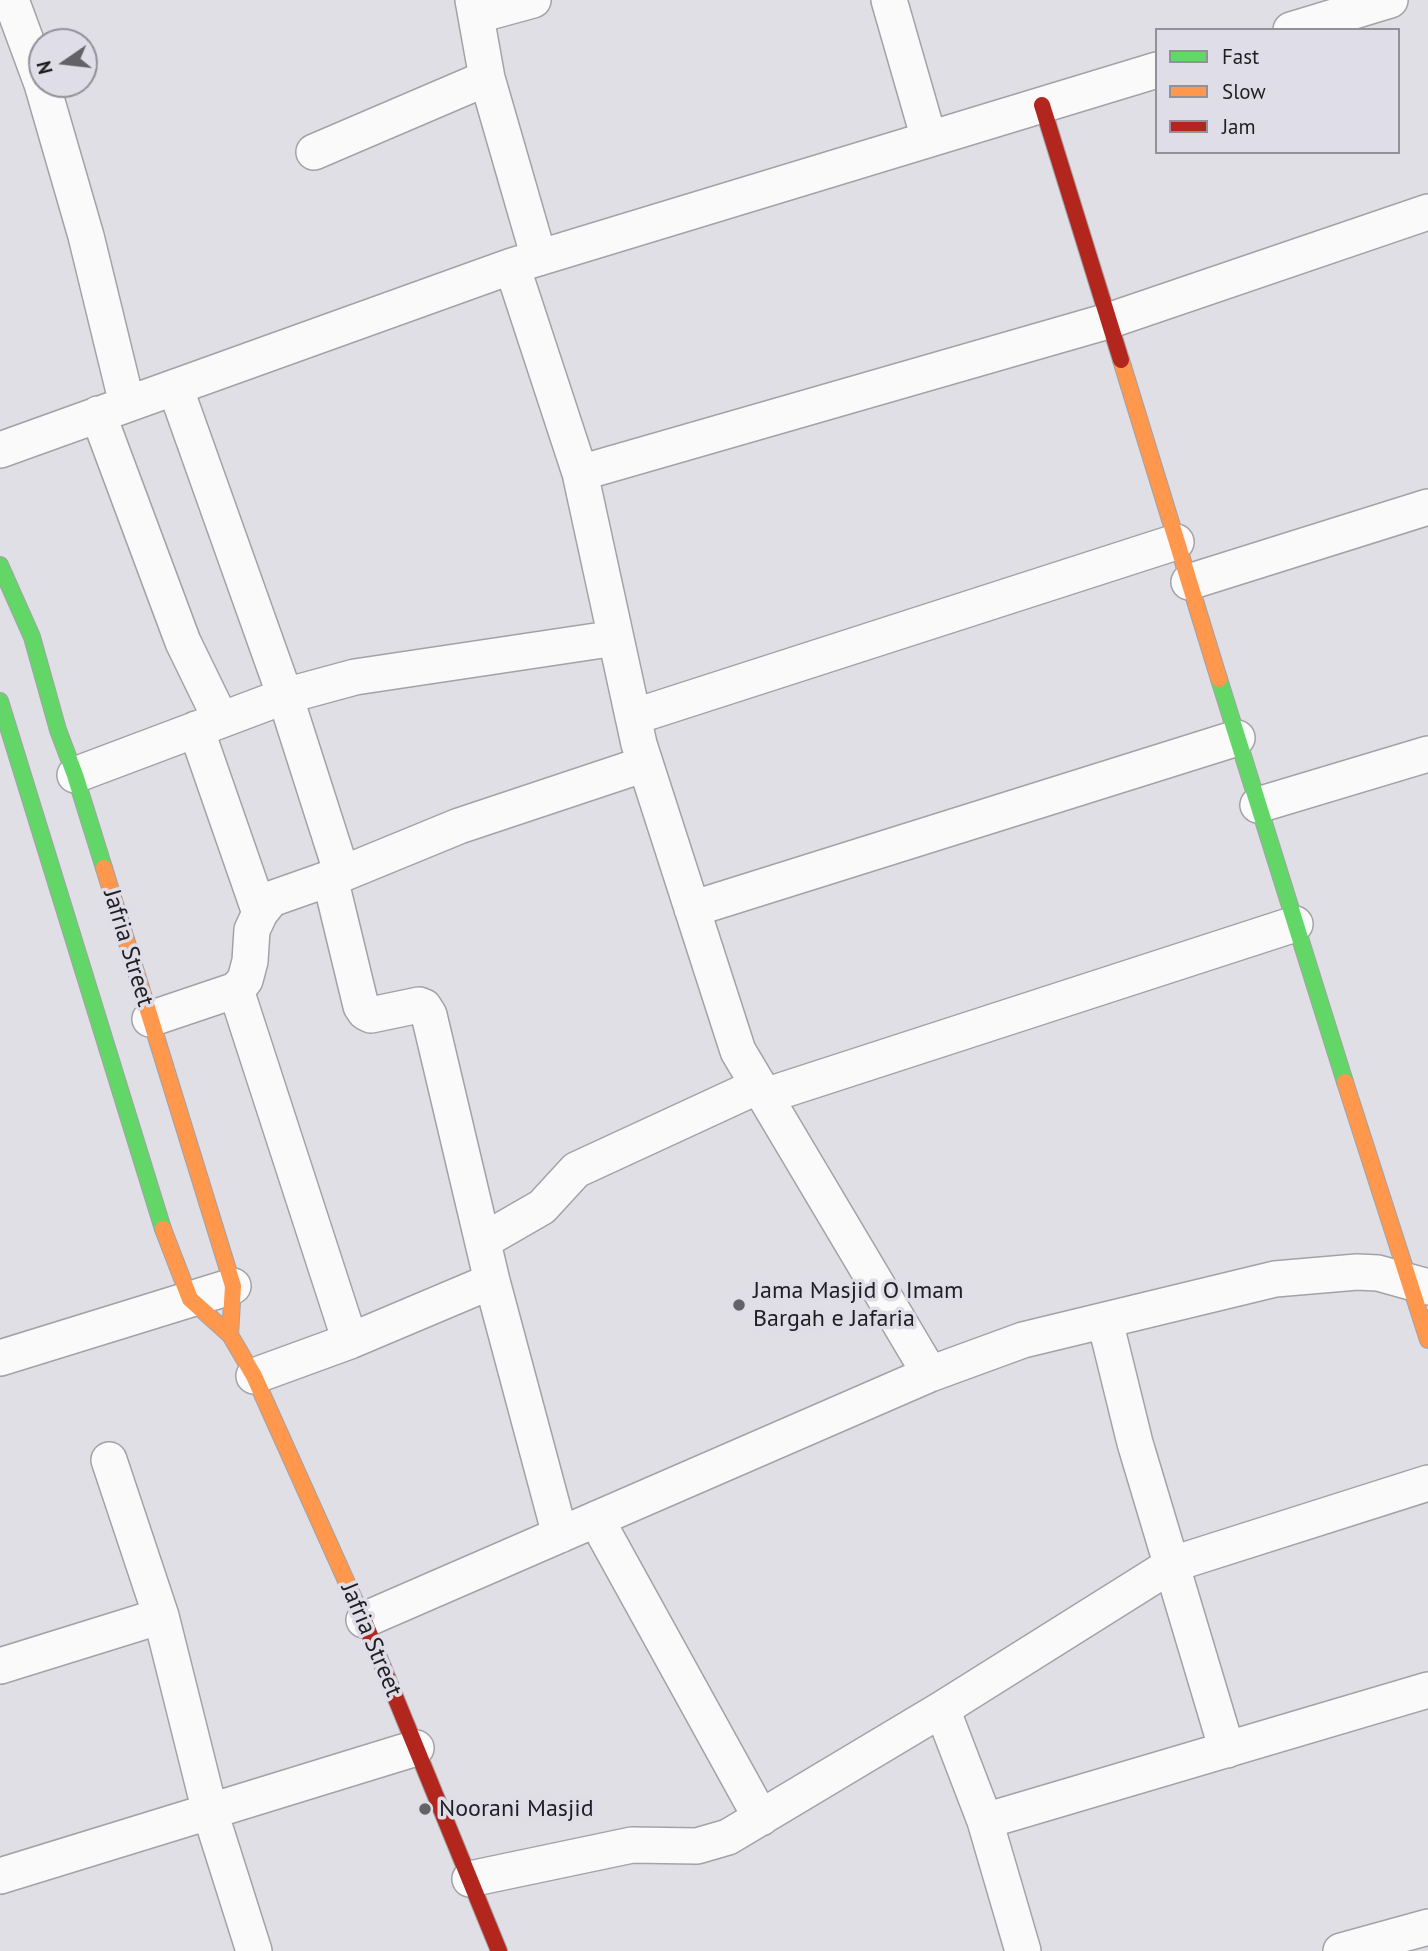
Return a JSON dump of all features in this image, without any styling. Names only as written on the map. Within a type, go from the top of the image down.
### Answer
[{"type":"street","points":[[11,0],[28,46]]},
{"type":"street","points":[[533,0],[475,8],[526,262],[580,473],[645,764],[738,1051],[930,1374]]},
{"type":"street","points":[[889,0],[929,139]]},
{"type":"street","points":[[1299,28],[1390,0]]},
{"type":"street","points":[[0,450],[526,262],[1155,71]]},
{"type":"street","points":[[314,152],[487,78]]},
{"type":"street","points":[[46,98],[86,236],[112,409],[209,724],[260,913]]},
{"type":"street","points":[[1042,105],[1295,924],[1418,1283],[1428,1340]]},
{"type":"street","points":[[580,473],[1108,321],[1428,212]]},
{"type":"street","points":[[175,387],[285,696],[336,876],[361,1006],[371,1015],[419,1005],[424,1007],[429,1015],[492,1280],[560,1535]]},
{"type":"street","points":[[1189,582],[1428,507]]},
{"type":"street","points":[[633,717],[1177,542]]},
{"type":"street","name":"Jafria Street","points":[[0,565],[32,637],[58,730],[75,775],[113,920],[150,1019],[216,1226],[233,1286],[230,1335]]},
{"type":"street","points":[[75,775],[285,696],[355,677],[616,638]]},
{"type":"street","name":"Jafria Street","points":[[0,701],[78,932],[168,1247],[190,1299],[230,1335],[254,1376],[364,1620],[499,1951]]},
{"type":"street","points":[[692,909],[1237,738]]},
{"type":"street","points":[[1258,805],[1428,754]]},
{"type":"street","points":[[150,1019],[236,990],[245,980],[250,961],[252,930],[271,899],[459,826],[645,764]]},
{"type":"street","points":[[483,1241],[542,1208],[576,1170],[762,1091],[1295,924]]},
{"type":"street","points":[[236,990],[350,1341]]},
{"type":"street","points":[[364,1620],[930,1374],[1023,1340],[1275,1279],[1357,1272],[1378,1273],[1418,1283]]},
{"type":"street","points":[[254,1376],[350,1341],[492,1280]]},
{"type":"street","points":[[0,1358],[233,1286]]},
{"type":"street","points":[[1105,1321],[1135,1443],[1227,1750]]},
{"type":"street","points":[[109,1460],[161,1616],[210,1812],[254,1951]]},
{"type":"street","points":[[470,1879],[632,1845],[696,1846],[728,1837],[942,1709],[1173,1564],[1428,1483]]},
{"type":"street","points":[[596,1519],[761,1818]]},
{"type":"street","points":[[0,1666],[161,1616]]},
{"type":"street","points":[[985,1821],[1428,1690]]},
{"type":"street","points":[[942,1709],[985,1821],[1023,1951]]},
{"type":"street","points":[[0,1876],[416,1748]]},
{"type":"street","points":[[1348,1950],[1428,1927]]},
{"type":"traffic: fast","points":[[0,565],[32,637],[58,730],[104,868]]},
{"type":"traffic: fast","points":[[1219,679],[1345,1082]]},
{"type":"traffic: fast","points":[[0,701],[163,1229]]},
{"type":"traffic: slow","points":[[1121,360],[1219,679]]},
{"type":"traffic: slow","points":[[104,868],[233,1286],[230,1335]]},
{"type":"traffic: slow","points":[[1345,1082],[1428,1340]]},
{"type":"traffic: slow","points":[[163,1229],[190,1299],[230,1335],[254,1376],[365,1623]]},
{"type":"traffic: jam","points":[[1042,105],[1121,360]]},
{"type":"traffic: jam","points":[[365,1623],[499,1951]]},
{"type":"place","name":"Jama Masjid O Imam Bargah e Jafaria","points":[[739,1305]]},
{"type":"place","name":"Noorani Masjid","points":[[425,1809]]}]
